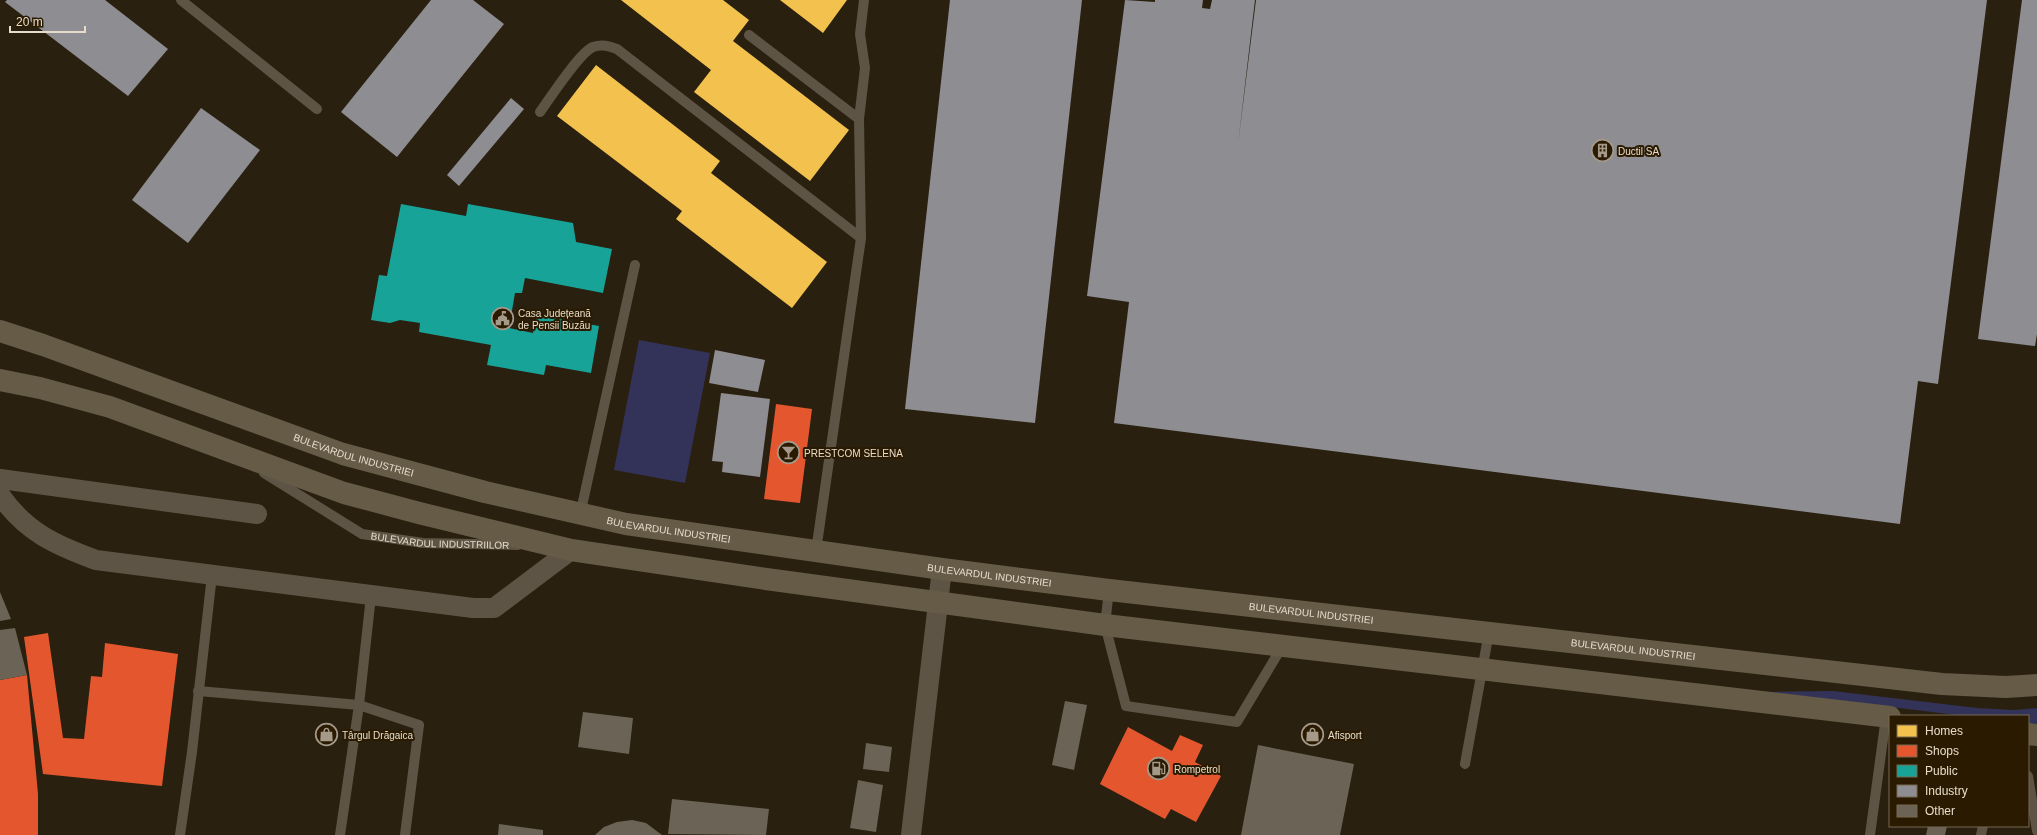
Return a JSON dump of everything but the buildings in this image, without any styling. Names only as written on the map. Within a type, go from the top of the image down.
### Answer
[{"type":"main road","name":"BULEVARDUL INDUSTRIEI","points":[[0,331],[43,345],[343,454],[580,515],[626,524],[942,569],[1109,590],[1942,684],[2006,687],[2037,685]]},
{"type":"main road","points":[[0,380],[40,388],[110,407],[344,493],[564,548],[939,603],[1105,625],[1483,668],[1888,717]]},
{"type":"street","points":[[0,480],[258,514]]},
{"type":"street","points":[[0,495],[13,513],[35,531],[61,547],[96,560],[473,608],[494,608],[564,548]]},
{"type":"street","points":[[911,835],[942,569]]},
{"type":"lane","points":[[181,0],[317,109]]},
{"type":"lane","points":[[816,551],[861,238],[859,119],[865,68],[860,34],[864,0]]},
{"type":"lane","points":[[748,35],[859,119]]},
{"type":"lane","points":[[540,112],[582,56],[592,48],[606,45],[617,49],[861,238]]},
{"type":"lane","points":[[580,515],[635,265]]},
{"type":"lane","name":"BULEVARDUL INDUSTRIILOR","points":[[228,451],[362,534],[423,543],[564,548]]},
{"type":"lane","points":[[180,835],[192,752],[212,575]]},
{"type":"lane","points":[[1109,590],[1105,625],[1126,706],[1237,722],[1283,645]]},
{"type":"lane","points":[[340,835],[359,704],[371,596]]},
{"type":"lane","points":[[1465,764],[1489,632]]},
{"type":"lane","points":[[198,691],[359,704],[419,725],[405,835]]},
{"type":"lane","points":[[1870,835],[1888,717]]},
{"type":"lane","points":[[2029,782],[2037,831]]},
{"type":"shaded area","points":[[639,340],[710,353],[685,483],[614,470]]},
{"type":"shaded area","points":[[1833,691],[1977,708],[2014,710],[2037,708],[2037,724],[2029,723],[2029,715],[1957,715],[1767,692]]},
{"type":"place","name":"Ductil SA","points":[[1602,151]]},
{"type":"place","name":"Casa Județeană de Pensii Buzău","points":[[502,319]]},
{"type":"place","name":"PRESTCOM SELENA","points":[[789,453]]},
{"type":"place","name":"Târgul Drăgaica","points":[[326,735]]},
{"type":"place","name":"Afisport","points":[[1313,735]]},
{"type":"place","name":"Rompetrol","points":[[1158,769]]}]
